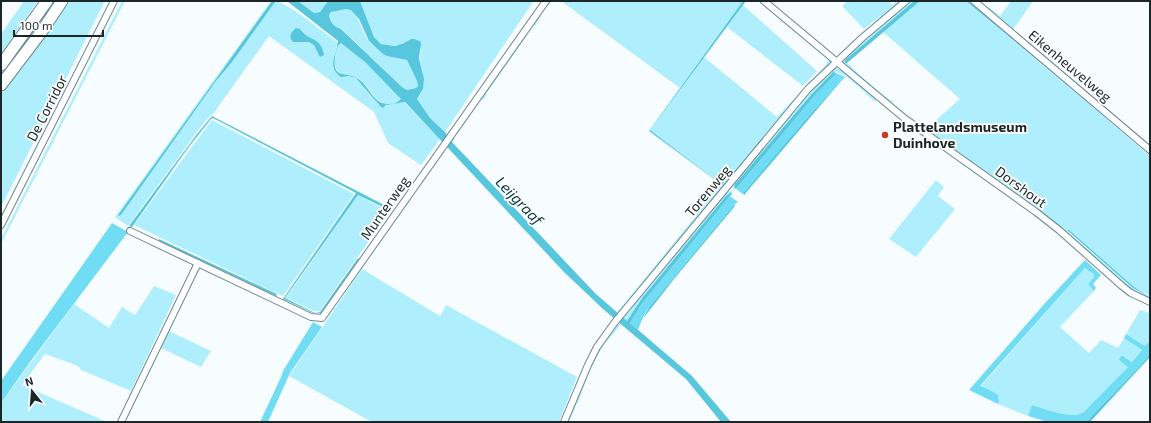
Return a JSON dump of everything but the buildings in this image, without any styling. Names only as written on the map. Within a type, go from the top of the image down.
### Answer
[{"type":"highway","points":[[1,65],[47,1]]},
{"type":"highway","points":[[1,85],[42,31],[62,1]]},
{"type":"street","name":"De Corridor","points":[[1,225],[114,1]]},
{"type":"street","name":"Munterweg","points":[[130,231],[311,317],[322,318],[546,1]]},
{"type":"street","name":"Dorshout","points":[[764,1],[904,118],[1036,212],[1059,230],[1122,286],[1135,295],[1150,302]]},
{"type":"street","name":"Torenweg","points":[[564,422],[597,347],[615,322],[808,89],[836,61],[906,1]]},
{"type":"street","name":"Eikenheuvelweg","points":[[974,1],[1150,150]]},
{"type":"street","points":[[121,422],[198,263]]},
{"type":"shaded area","points":[[24,1],[38,1],[1,54],[1,34]]},
{"type":"shaded area","points":[[68,1],[105,1],[1,207],[1,94]]},
{"type":"shaded area","points":[[122,1],[125,1],[1,244],[1,239]]},
{"type":"shaded area","points":[[271,1],[118,216],[121,215],[275,1],[288,6],[297,12],[338,43],[334,58],[334,66],[337,74],[353,77],[359,80],[381,107],[383,108],[388,104],[376,98],[358,78],[343,74],[336,69],[335,57],[341,42],[365,62],[401,98],[398,102],[391,104],[404,102],[440,139],[421,165],[388,143],[374,112],[269,36],[213,114],[205,121],[128,226],[115,217]]},
{"type":"shaded area","points":[[272,1],[275,2],[232,62],[216,81],[121,215],[118,216],[118,215]]},
{"type":"shaded area","points":[[287,1],[298,1],[314,13],[320,12],[328,1],[360,1],[374,37],[381,44],[395,46],[411,39],[420,41],[419,58],[424,79],[423,89],[417,99],[430,118],[445,132],[452,142],[596,294],[627,321],[642,298],[726,196],[731,192],[732,194],[641,305],[630,323],[692,376],[731,422],[721,422],[686,379],[603,309],[564,272],[405,102],[386,105],[383,108],[356,78],[349,76],[341,77],[334,69],[333,64],[338,41]],"holes":[[[346,9],[351,10],[359,19],[369,41],[383,54],[407,60],[417,81],[418,86],[416,88],[407,90],[402,87],[341,29],[333,24],[329,15],[331,12]],[[341,43],[365,62],[401,99],[396,103],[391,104],[380,102],[360,80],[338,72],[336,69],[335,57],[337,49]]]},
{"type":"shaded area","points":[[298,1],[328,1],[320,12],[314,13]]},
{"type":"shaded area","points":[[360,1],[428,1],[429,3],[431,1],[533,2],[445,132],[430,118],[417,99],[422,92],[423,85],[420,59],[421,49],[411,39],[398,46],[381,44],[374,37]]},
{"type":"shaded area","points":[[548,1],[551,3],[546,7],[535,26],[534,25],[486,94],[487,95],[483,100],[481,100],[452,142],[450,139]]},
{"type":"shaded area","points":[[561,1],[743,1],[680,88]]},
{"type":"shaded area","points":[[743,1],[746,1],[650,130],[721,184],[733,170],[722,185],[649,131]]},
{"type":"shaded area","points":[[759,1],[763,1],[833,62],[815,79],[619,315],[617,312],[734,171],[732,171],[721,184],[650,130],[704,57],[777,117],[824,67],[829,59]]},
{"type":"shaded area","points":[[848,1],[889,1],[892,5],[896,2],[903,1],[866,32],[862,31],[865,31],[884,13],[864,29],[842,6]]},
{"type":"shaded area","points":[[909,1],[914,1],[845,60],[868,82],[894,102],[889,104],[842,63],[842,59]]},
{"type":"shaded area","points":[[914,1],[920,1],[847,63],[845,63],[845,60]]},
{"type":"shaded area","points":[[920,1],[966,1],[1083,99],[968,1],[970,1],[1150,152],[1150,154],[1087,102],[1150,156],[1150,296],[1134,287],[1068,230],[1068,232],[1133,288],[1150,297],[1150,301],[1132,291],[1081,247],[930,136],[896,108],[897,105],[897,107],[927,128],[960,99],[883,32]]},
{"type":"shaded area","points":[[966,1],[968,1],[1083,98]]},
{"type":"shaded area","points":[[1011,1],[1033,1],[1012,31],[988,10],[989,7],[1000,16]]},
{"type":"shaded area","points":[[743,5],[817,71],[803,86],[727,27]]},
{"type":"shaded area","points":[[351,9],[354,13],[371,43],[386,52],[407,59],[417,81],[418,86],[416,88],[407,90],[402,87],[342,29],[333,24],[329,14],[334,11]]},
{"type":"shaded area","points":[[296,28],[300,29],[303,33],[317,42],[320,45],[324,55],[320,57],[314,45],[309,42],[293,42],[291,35]]},
{"type":"shaded area","points":[[835,68],[843,70],[877,99],[875,102],[847,77],[834,71],[810,96],[735,184],[734,187],[736,189],[734,189],[732,185],[813,87]]},
{"type":"shaded area","points":[[834,71],[836,74],[817,93],[736,189],[734,187],[735,184],[810,96]]},
{"type":"shaded area","points":[[836,73],[845,77],[807,118],[744,195],[736,189],[817,93]]},
{"type":"shaded area","points":[[843,79],[744,195],[744,193],[807,118]]},
{"type":"shaded area","points":[[212,116],[388,207],[387,209],[358,195],[285,298],[315,313],[283,299],[356,193],[213,118],[188,148],[132,227],[129,226]]},
{"type":"shaded area","points":[[212,120],[354,194],[283,296],[134,225]]},
{"type":"shaded area","points":[[936,180],[944,187],[938,196],[955,209],[916,257],[889,239]]},
{"type":"shaded area","points":[[728,190],[731,191],[732,194],[729,193],[642,298],[627,321],[622,317]]},
{"type":"shaded area","points":[[358,195],[389,212],[320,311],[314,311],[286,298]]},
{"type":"shaded area","points":[[730,196],[738,202],[650,306],[643,317],[638,330],[630,323],[641,305]]},
{"type":"shaded area","points":[[734,205],[735,206],[642,320],[650,306]]},
{"type":"shaded area","points":[[112,223],[128,232],[1,403],[1,381]]},
{"type":"shaded area","points":[[1067,230],[1069,230],[1134,287],[1150,297],[1133,288]]},
{"type":"shaded area","points":[[159,239],[277,294],[276,296],[159,241]]},
{"type":"shaded area","points":[[358,258],[359,259],[321,313],[315,313],[320,312]]},
{"type":"shaded area","points":[[1085,260],[1101,275],[1093,284],[1096,288],[1094,291],[1088,284],[1094,277],[1094,274],[1085,268],[980,386],[998,395],[998,404],[969,390],[1046,302]]},
{"type":"shaded area","points":[[1086,267],[1094,274],[1094,277],[1088,284],[1094,291],[1060,327],[1089,353],[1101,340],[1118,348],[1124,338],[1142,350],[1132,362],[1123,356],[1128,367],[1098,401],[1085,412],[1080,414],[1062,414],[1032,405],[1028,416],[998,404],[998,397],[994,392],[980,387]]},
{"type":"shaded area","points":[[362,269],[440,316],[446,305],[577,377],[559,422],[372,422],[289,376]]},
{"type":"shaded area","points":[[154,286],[176,295],[131,391],[81,370],[78,366],[45,354],[22,385],[107,422],[1,422],[1,403],[74,304],[109,328],[122,307],[135,315]]},
{"type":"shaded area","points":[[1140,310],[1150,313],[1150,340],[1145,346],[1126,334]]},
{"type":"shaded area","points":[[313,322],[322,327],[290,373],[268,422],[260,422],[283,371]]},
{"type":"shaded area","points":[[618,322],[621,325],[596,357],[569,422],[565,422],[592,359]]},
{"type":"shaded area","points":[[169,331],[211,351],[201,367],[161,348]]},
{"type":"shaded area","points":[[1126,334],[1145,346],[1150,340],[1150,354],[1086,422],[1048,422],[1028,416],[1032,405],[1051,411],[1072,415],[1084,412],[1128,367],[1119,360],[1121,356],[1132,362],[1142,350],[1124,338]]},
{"type":"shaded area","points":[[1150,354],[1150,357],[1090,422],[1086,422],[1140,366]]},
{"type":"place","name":"Plattelandsmuseum Duinhove","points":[[885,135]]},
{"type":"water label","name":"Leijgraaf","points":[[519,201]]}]
